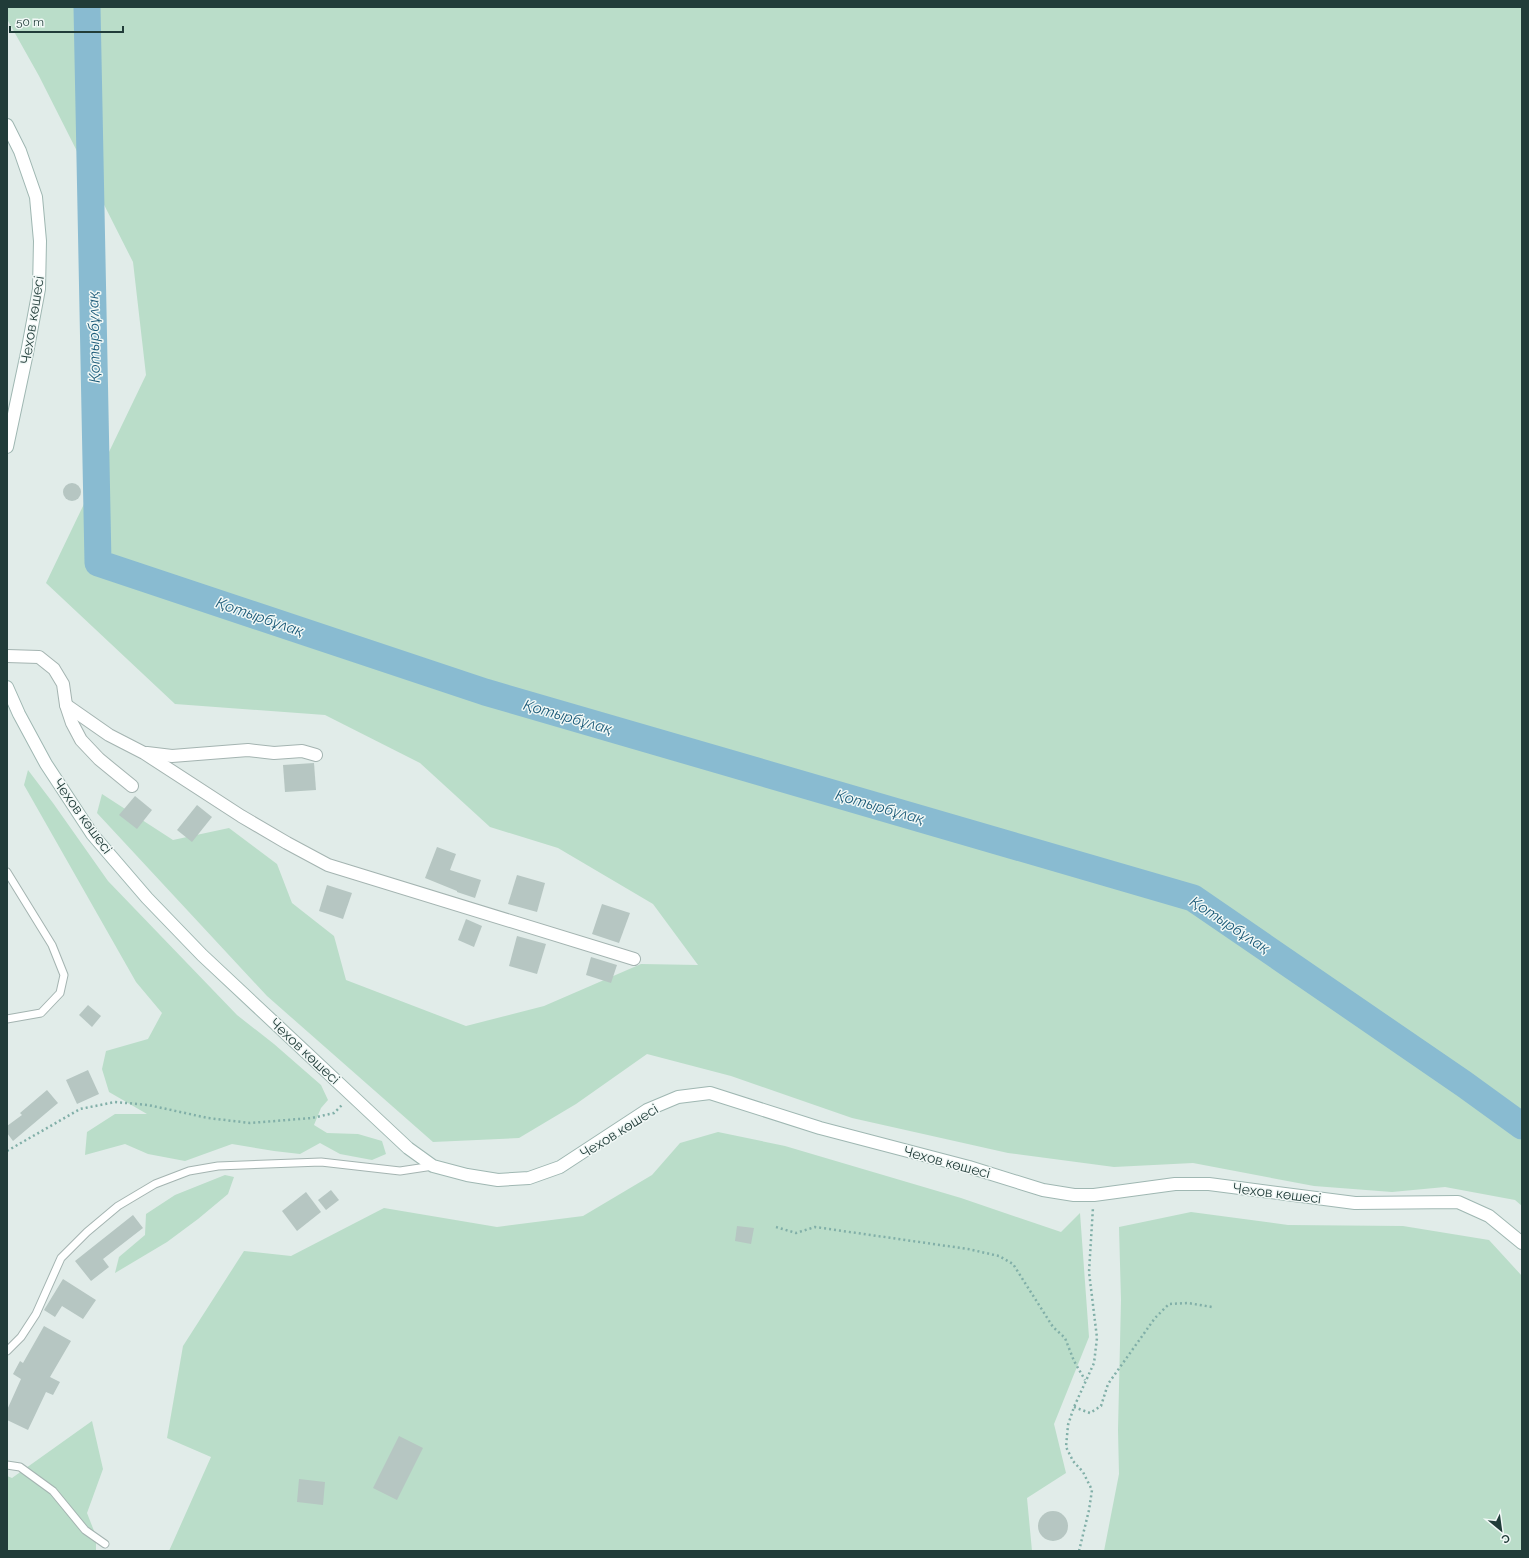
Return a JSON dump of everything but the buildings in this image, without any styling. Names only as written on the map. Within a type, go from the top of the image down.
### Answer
[{"type":"main road","name":"Чехов көшесі","points":[[7,125],[20,151],[36,197],[40,241],[39,289],[7,447]]},
{"type":"main road","points":[[7,656],[39,656],[54,669],[63,684],[66,705],[72,723],[81,740],[99,759],[132,786]]},
{"type":"main road","name":"Чехов көшесі","points":[[7,687],[19,714],[46,764],[92,834],[147,898],[202,955],[408,1148],[433,1166],[467,1175],[498,1180],[529,1178],[560,1167],[647,1110],[678,1097],[710,1093],[820,1128],[969,1167],[1043,1190],[1094,1195],[1175,1184],[1209,1184],[1355,1203],[1458,1202],[1489,1216],[1522,1243]]},
{"type":"main road","points":[[66,705],[110,735],[144,753],[241,816],[328,865],[634,959]]},
{"type":"main road","points":[[144,753],[172,756],[248,750],[274,753],[302,751],[316,755]]},
{"type":"lane","points":[[7,872],[52,945],[64,975],[60,993],[41,1013],[7,1019]]},
{"type":"lane","points":[[7,1351],[21,1337],[36,1314],[61,1258],[87,1232],[118,1206],[155,1184],[189,1171],[218,1166],[321,1162],[400,1171],[433,1166]]},
{"type":"lane","points":[[7,1466],[20,1467],[53,1491],[85,1530],[105,1544]]},
{"type":"path","points":[[7,1151],[80,1109],[115,1102],[148,1105],[208,1118],[250,1123],[312,1118],[334,1113],[353,1096]]},
{"type":"path","points":[[1080,1551],[1092,1490],[1083,1472],[1073,1461],[1066,1447],[1068,1425],[1085,1380],[1094,1363],[1097,1338],[1089,1272],[1094,1195]]},
{"type":"path","points":[[776,1227],[796,1233],[815,1227],[999,1256],[1013,1264],[1053,1326],[1065,1338],[1074,1361],[1085,1380]]},
{"type":"path","points":[[1074,1407],[1090,1413],[1101,1406],[1108,1384],[1155,1318],[1169,1304],[1188,1303],[1212,1307]]},
{"type":"green space","points":[[7,7],[1522,7],[1522,1206],[1515,1200],[1445,1187],[1392,1192],[1314,1186],[1193,1163],[1114,1167],[1008,1153],[852,1118],[731,1076],[647,1054],[576,1104],[519,1138],[433,1142],[267,996],[97,813],[102,794],[173,840],[229,828],[277,864],[292,903],[334,936],[346,980],[466,1026],[544,1006],[641,964],[698,965],[653,904],[558,848],[490,827],[420,763],[325,715],[175,704],[46,583],[146,375],[133,262],[39,76],[7,19]]},
{"type":"green space","points":[[28,770],[108,881],[237,1015],[274,1044],[321,1085],[328,1100],[321,1108],[314,1125],[327,1133],[358,1134],[382,1141],[386,1154],[372,1160],[340,1154],[320,1143],[300,1154],[232,1144],[185,1161],[148,1154],[125,1144],[85,1155],[87,1132],[115,1114],[147,1114],[109,1092],[102,1069],[106,1051],[148,1039],[162,1013],[136,982],[24,785]]},
{"type":"green space","points":[[718,1132],[785,1146],[961,1198],[1061,1232],[1080,1213],[1089,1337],[1054,1424],[1066,1473],[1027,1498],[1032,1551],[169,1551],[211,1457],[167,1438],[183,1346],[244,1251],[291,1256],[384,1208],[497,1227],[583,1216],[652,1175],[680,1143]]},
{"type":"green space","points":[[225,1175],[234,1177],[228,1194],[167,1242],[115,1273],[119,1257],[145,1235],[146,1214],[175,1195]]},
{"type":"green space","points":[[1191,1212],[1288,1225],[1403,1226],[1489,1240],[1522,1276],[1522,1551],[1104,1551],[1119,1474],[1118,1430],[1121,1300],[1119,1227]]},
{"type":"green space","points":[[92,1421],[103,1469],[87,1513],[96,1536],[96,1551],[7,1551],[7,1476],[12,1478]]},
{"type":"waterway","name":"Қотырбұлақ","points":[[87,7],[98,563],[485,692],[1193,898],[1464,1084],[1522,1126]]}]
